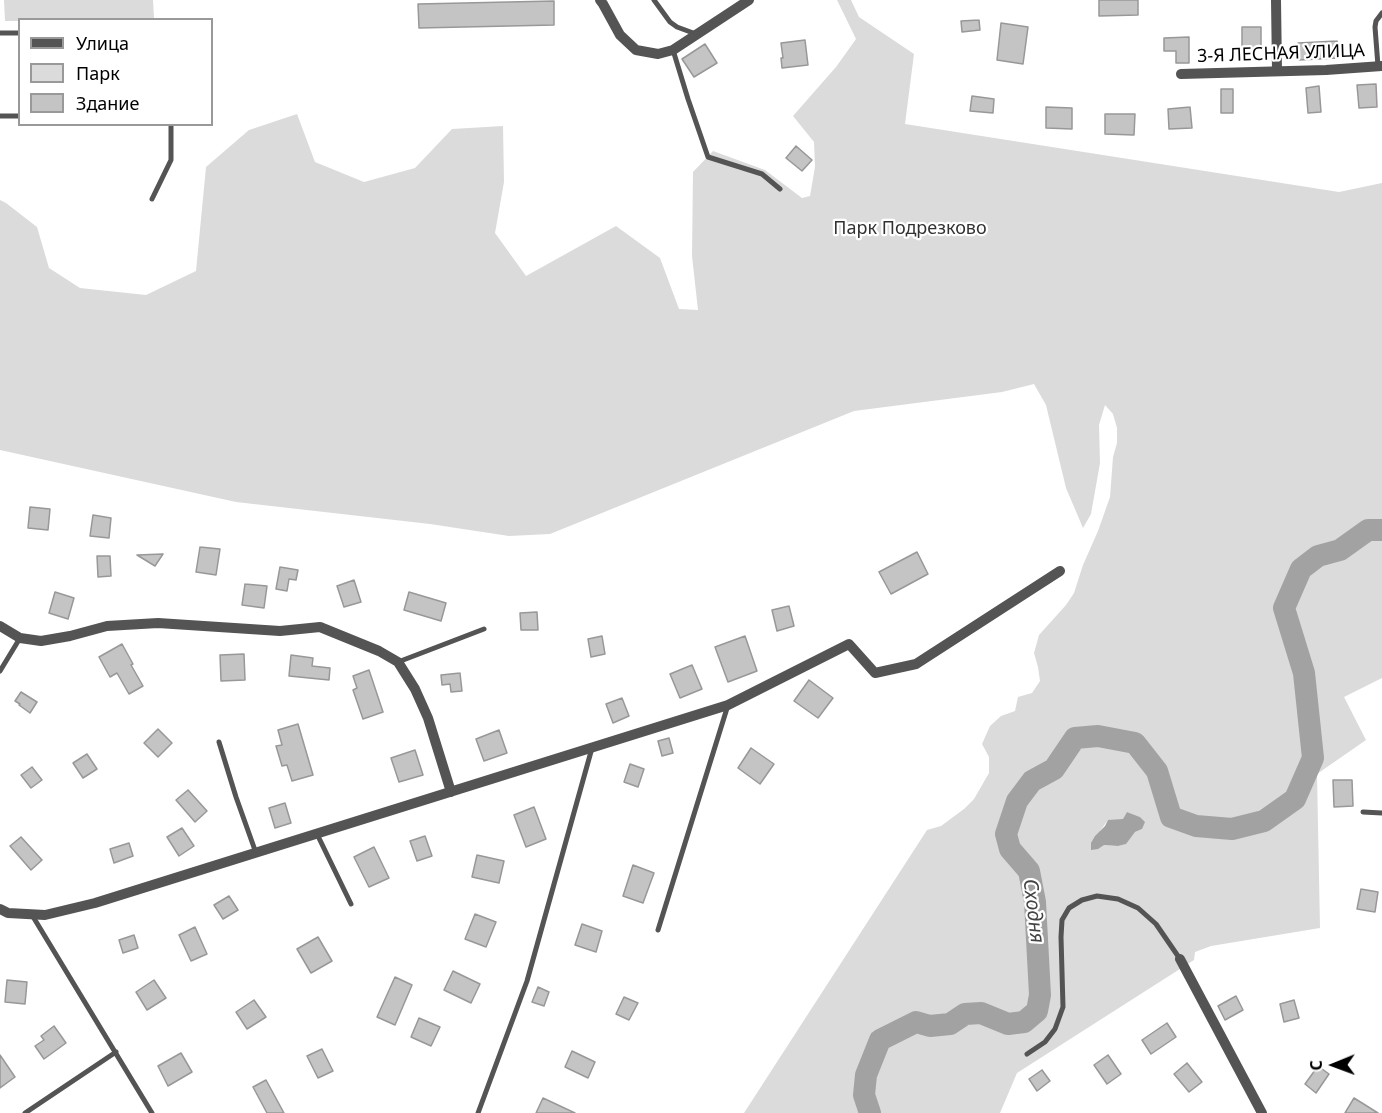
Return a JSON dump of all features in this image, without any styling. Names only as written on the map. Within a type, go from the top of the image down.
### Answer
[{"type":"street","points":[[600,0],[620,36],[636,50],[658,54],[673,50],[749,0]]},
{"type":"street","points":[[1276,0],[1277,71]]},
{"type":"street","name":"3-Я ЛЕСНАЯ УЛИЦА","points":[[1181,74],[1326,70],[1380,66]]},
{"type":"street","points":[[0,909],[8,913],[45,915],[95,903],[317,834],[728,705],[849,644],[875,673],[916,664],[1060,571]]},
{"type":"street","points":[[0,626],[21,638],[41,641],[107,626],[158,623],[280,631],[320,627],[379,651],[398,662],[415,689],[428,718],[451,792]]},
{"type":"street","points":[[1180,958],[1262,1113]]},
{"type":"lane","points":[[654,0],[670,22],[697,34]]},
{"type":"lane","points":[[1380,66],[1375,27],[1382,13]]},
{"type":"lane","points":[[0,33],[18,33]]},
{"type":"lane","points":[[673,50],[708,157],[762,174],[780,189]]},
{"type":"lane","points":[[0,116],[18,116]]},
{"type":"lane","points":[[152,199],[171,160],[171,126]]},
{"type":"lane","points":[[398,662],[484,629]]},
{"type":"lane","points":[[0,671],[21,638]]},
{"type":"lane","points":[[658,930],[728,705]]},
{"type":"lane","points":[[219,742],[256,853]]},
{"type":"lane","points":[[478,1113],[528,981],[592,748]]},
{"type":"lane","points":[[1363,812],[1382,813]]},
{"type":"lane","points":[[317,834],[351,904]]},
{"type":"lane","points":[[1028,1054],[1046,1042],[1055,1029],[1063,1007],[1062,920],[1069,908],[1082,900],[1097,896],[1118,899],[1138,908],[1156,924],[1180,958]]},
{"type":"lane","points":[[31,914],[153,1113]]},
{"type":"lane","points":[[26,1113],[116,1052]]},
{"type":"green space","points":[[4,0],[153,0],[154,18],[18,18],[18,21],[5,21]]},
{"type":"green space","name":"Парк Подрезково","points":[[837,0],[851,0],[859,17],[914,54],[905,124],[1339,192],[1382,183],[1382,678],[1344,697],[1366,740],[1317,774],[1320,928],[1211,946],[1195,952],[1194,960],[1017,1073],[1000,1113],[744,1113],[927,830],[941,826],[974,799],[989,773],[989,757],[982,744],[990,726],[1001,716],[1015,711],[1018,697],[1032,693],[1040,681],[1034,653],[1039,635],[1074,593],[1110,497],[1117,428],[1113,414],[1105,405],[1099,425],[1100,463],[1091,514],[1083,528],[1066,488],[1046,405],[1034,384],[1002,392],[854,411],[550,534],[509,536],[430,524],[236,502],[0,450],[0,200],[37,227],[49,268],[80,288],[146,295],[196,271],[206,167],[249,130],[297,114],[315,162],[364,182],[415,168],[452,129],[503,126],[504,182],[495,233],[526,276],[616,226],[660,258],[679,309],[698,310],[692,256],[693,172],[713,151],[765,170],[802,198],[810,196],[815,167],[814,142],[793,116],[836,67],[856,39]],"holes":[[[1127,812],[1140,817],[1142,829],[1135,832],[1125,844],[1104,845],[1100,831],[1108,820],[1123,820]]]},
{"type":"shaded area","points":[[1127,812],[1140,817],[1145,822],[1142,829],[1135,832],[1126,844],[1104,845],[1091,850],[1091,843],[1108,820],[1123,819]]},
{"type":"building","points":[[1099,0],[1138,0],[1138,15],[1099,16]]},
{"type":"building","points":[[554,1],[554,25],[419,28],[418,4]]},
{"type":"building","points":[[979,20],[980,30],[962,32],[961,21]]},
{"type":"building","points":[[1001,23],[1028,27],[1023,64],[997,60]]},
{"type":"building","points":[[1242,27],[1261,27],[1261,49],[1242,49]]},
{"type":"building","points":[[1189,37],[1189,63],[1176,63],[1176,51],[1164,51],[1164,38]]},
{"type":"building","points":[[805,40],[808,65],[782,68],[781,43]]},
{"type":"building","points":[[1337,41],[1338,58],[1299,60],[1298,43]]},
{"type":"building","points":[[705,44],[717,63],[694,77],[682,59]]},
{"type":"building","points":[[1376,84],[1377,107],[1359,108],[1357,85]]},
{"type":"building","points":[[1319,86],[1321,112],[1308,113],[1306,88]]},
{"type":"building","points":[[1221,89],[1233,89],[1233,113],[1221,113]]},
{"type":"building","points":[[972,96],[994,99],[993,113],[970,111]]},
{"type":"building","points":[[1046,107],[1072,108],[1072,129],[1046,128]]},
{"type":"building","points":[[1190,107],[1192,128],[1169,129],[1168,109]]},
{"type":"building","points":[[1105,114],[1135,114],[1134,135],[1105,134]]},
{"type":"building","points":[[796,146],[812,160],[802,171],[786,158]]},
{"type":"building","points":[[30,507],[50,509],[48,530],[28,528]]},
{"type":"building","points":[[93,515],[111,518],[109,538],[90,536]]},
{"type":"building","points":[[200,547],[220,549],[216,575],[196,572]]},
{"type":"building","points":[[917,552],[928,574],[891,594],[879,572]]},
{"type":"building","points":[[163,554],[155,566],[137,555]]},
{"type":"building","points":[[97,556],[110,556],[111,576],[98,577]]},
{"type":"building","points":[[280,567],[298,570],[296,580],[289,579],[287,591],[276,589]]},
{"type":"building","points":[[354,580],[361,602],[344,607],[337,586]]},
{"type":"building","points":[[245,584],[267,586],[264,608],[242,605]]},
{"type":"building","points":[[55,592],[74,598],[68,619],[49,613]]},
{"type":"building","points":[[409,592],[446,603],[441,621],[404,610]]},
{"type":"building","points":[[789,606],[794,626],[777,631],[772,610]]},
{"type":"building","points":[[537,612],[538,630],[521,630],[520,613]]},
{"type":"building","points":[[602,636],[605,654],[591,657],[588,639]]},
{"type":"building","points":[[745,636],[757,671],[728,682],[715,647]]},
{"type":"building","points":[[122,644],[143,686],[129,694],[117,673],[110,677],[99,657]]},
{"type":"building","points":[[244,654],[245,680],[221,681],[220,655]]},
{"type":"building","points":[[291,655],[313,658],[312,666],[330,668],[329,680],[289,676]]},
{"type":"building","points":[[692,665],[702,689],[680,698],[670,674]]},
{"type":"building","points":[[369,670],[383,712],[363,719],[353,690],[357,688],[353,676]]},
{"type":"building","points":[[460,673],[462,691],[451,692],[450,684],[442,685],[441,675]]},
{"type":"building","points":[[809,680],[833,698],[818,718],[794,701]]},
{"type":"building","points":[[21,692],[37,702],[30,713],[15,701]]},
{"type":"building","points":[[622,698],[629,716],[613,723],[606,704]]},
{"type":"building","points":[[298,724],[313,775],[292,781],[287,765],[282,766],[276,746],[282,745],[278,730]]},
{"type":"building","points":[[158,729],[172,743],[158,757],[144,743]]},
{"type":"building","points":[[499,730],[507,753],[484,761],[476,739]]},
{"type":"building","points":[[669,738],[673,753],[662,756],[658,741]]},
{"type":"building","points":[[751,748],[774,764],[760,784],[738,768]]},
{"type":"building","points":[[415,750],[423,775],[399,782],[391,758]]},
{"type":"building","points":[[87,754],[97,769],[83,778],[73,763]]},
{"type":"building","points":[[630,764],[644,769],[638,787],[624,782]]},
{"type":"building","points":[[32,767],[42,780],[31,788],[21,775]]},
{"type":"building","points":[[1333,780],[1352,780],[1353,806],[1334,807]]},
{"type":"building","points":[[188,790],[207,811],[195,822],[176,800]]},
{"type":"building","points":[[285,803],[291,823],[275,828],[269,808]]},
{"type":"building","points":[[534,807],[546,839],[526,847],[514,815]]},
{"type":"building","points":[[182,828],[194,846],[179,856],[167,837]]},
{"type":"building","points":[[425,836],[432,856],[417,861],[410,841]]},
{"type":"building","points":[[21,837],[42,860],[31,870],[10,846]]},
{"type":"building","points":[[129,843],[133,856],[114,863],[110,849]]},
{"type":"building","points":[[374,847],[389,878],[369,887],[354,857]]},
{"type":"building","points":[[477,855],[504,861],[499,883],[472,877]]},
{"type":"building","points":[[633,865],[654,873],[643,903],[623,896]]},
{"type":"building","points":[[1361,889],[1378,892],[1375,912],[1357,909]]},
{"type":"building","points":[[229,896],[238,910],[223,919],[214,905]]},
{"type":"building","points":[[475,914],[496,922],[486,947],[465,939]]},
{"type":"building","points":[[582,924],[602,931],[596,952],[575,945]]},
{"type":"building","points":[[195,927],[207,954],[191,961],[179,935]]},
{"type":"building","points":[[134,935],[138,948],[123,953],[119,940]]},
{"type":"building","points":[[318,937],[332,961],[311,973],[297,949]]},
{"type":"building","points":[[453,971],[480,984],[471,1003],[444,990]]},
{"type":"building","points":[[395,977],[412,985],[395,1025],[377,1017]]},
{"type":"building","points":[[7,980],[27,982],[25,1004],[5,1002]]},
{"type":"building","points":[[154,980],[166,998],[147,1010],[136,992]]},
{"type":"building","points":[[538,987],[549,992],[544,1006],[532,1002]]},
{"type":"building","points":[[1236,996],[1243,1010],[1225,1020],[1218,1006]]},
{"type":"building","points":[[624,997],[638,1003],[629,1020],[616,1014]]},
{"type":"building","points":[[254,1000],[266,1017],[247,1029],[236,1012]]},
{"type":"building","points":[[1294,1000],[1299,1018],[1284,1022],[1280,1004]]},
{"type":"building","points":[[419,1018],[440,1027],[431,1046],[411,1037]]},
{"type":"building","points":[[1167,1023],[1176,1037],[1151,1054],[1142,1040]]},
{"type":"building","points":[[54,1026],[66,1043],[44,1059],[35,1046],[44,1040],[41,1036]]},
{"type":"building","points":[[322,1049],[333,1071],[318,1078],[307,1056]]},
{"type":"building","points":[[572,1051],[595,1062],[588,1078],[565,1067]]},
{"type":"building","points":[[181,1053],[192,1072],[168,1086],[158,1066]]},
{"type":"building","points":[[0,1055],[15,1077],[0,1088]]},
{"type":"building","points":[[1108,1055],[1121,1074],[1107,1084],[1094,1065]]},
{"type":"building","points":[[1187,1063],[1202,1082],[1189,1092],[1174,1074]]},
{"type":"building","points":[[1318,1066],[1329,1074],[1316,1093],[1305,1084]]},
{"type":"building","points":[[1042,1070],[1050,1081],[1037,1091],[1029,1079]]},
{"type":"building","points":[[266,1080],[284,1113],[267,1113],[253,1087]]},
{"type":"building","points":[[543,1098],[575,1113],[536,1113]]},
{"type":"building","points":[[1354,1098],[1378,1113],[1345,1113]]},
{"type":"waterway","name":"Сходня","points":[[870,1113],[864,1095],[866,1075],[880,1040],[916,1022],[930,1026],[950,1024],[965,1014],[981,1013],[1008,1024],[1024,1022],[1037,1011],[1040,995],[1035,902],[1029,871],[1010,849],[1006,834],[1017,801],[1032,781],[1054,769],[1075,738],[1098,736],[1135,743],[1157,771],[1171,817],[1196,826],[1232,829],[1264,821],[1295,799],[1313,758],[1304,673],[1284,608],[1301,569],[1318,556],[1340,550],[1368,530],[1382,530]]}]
